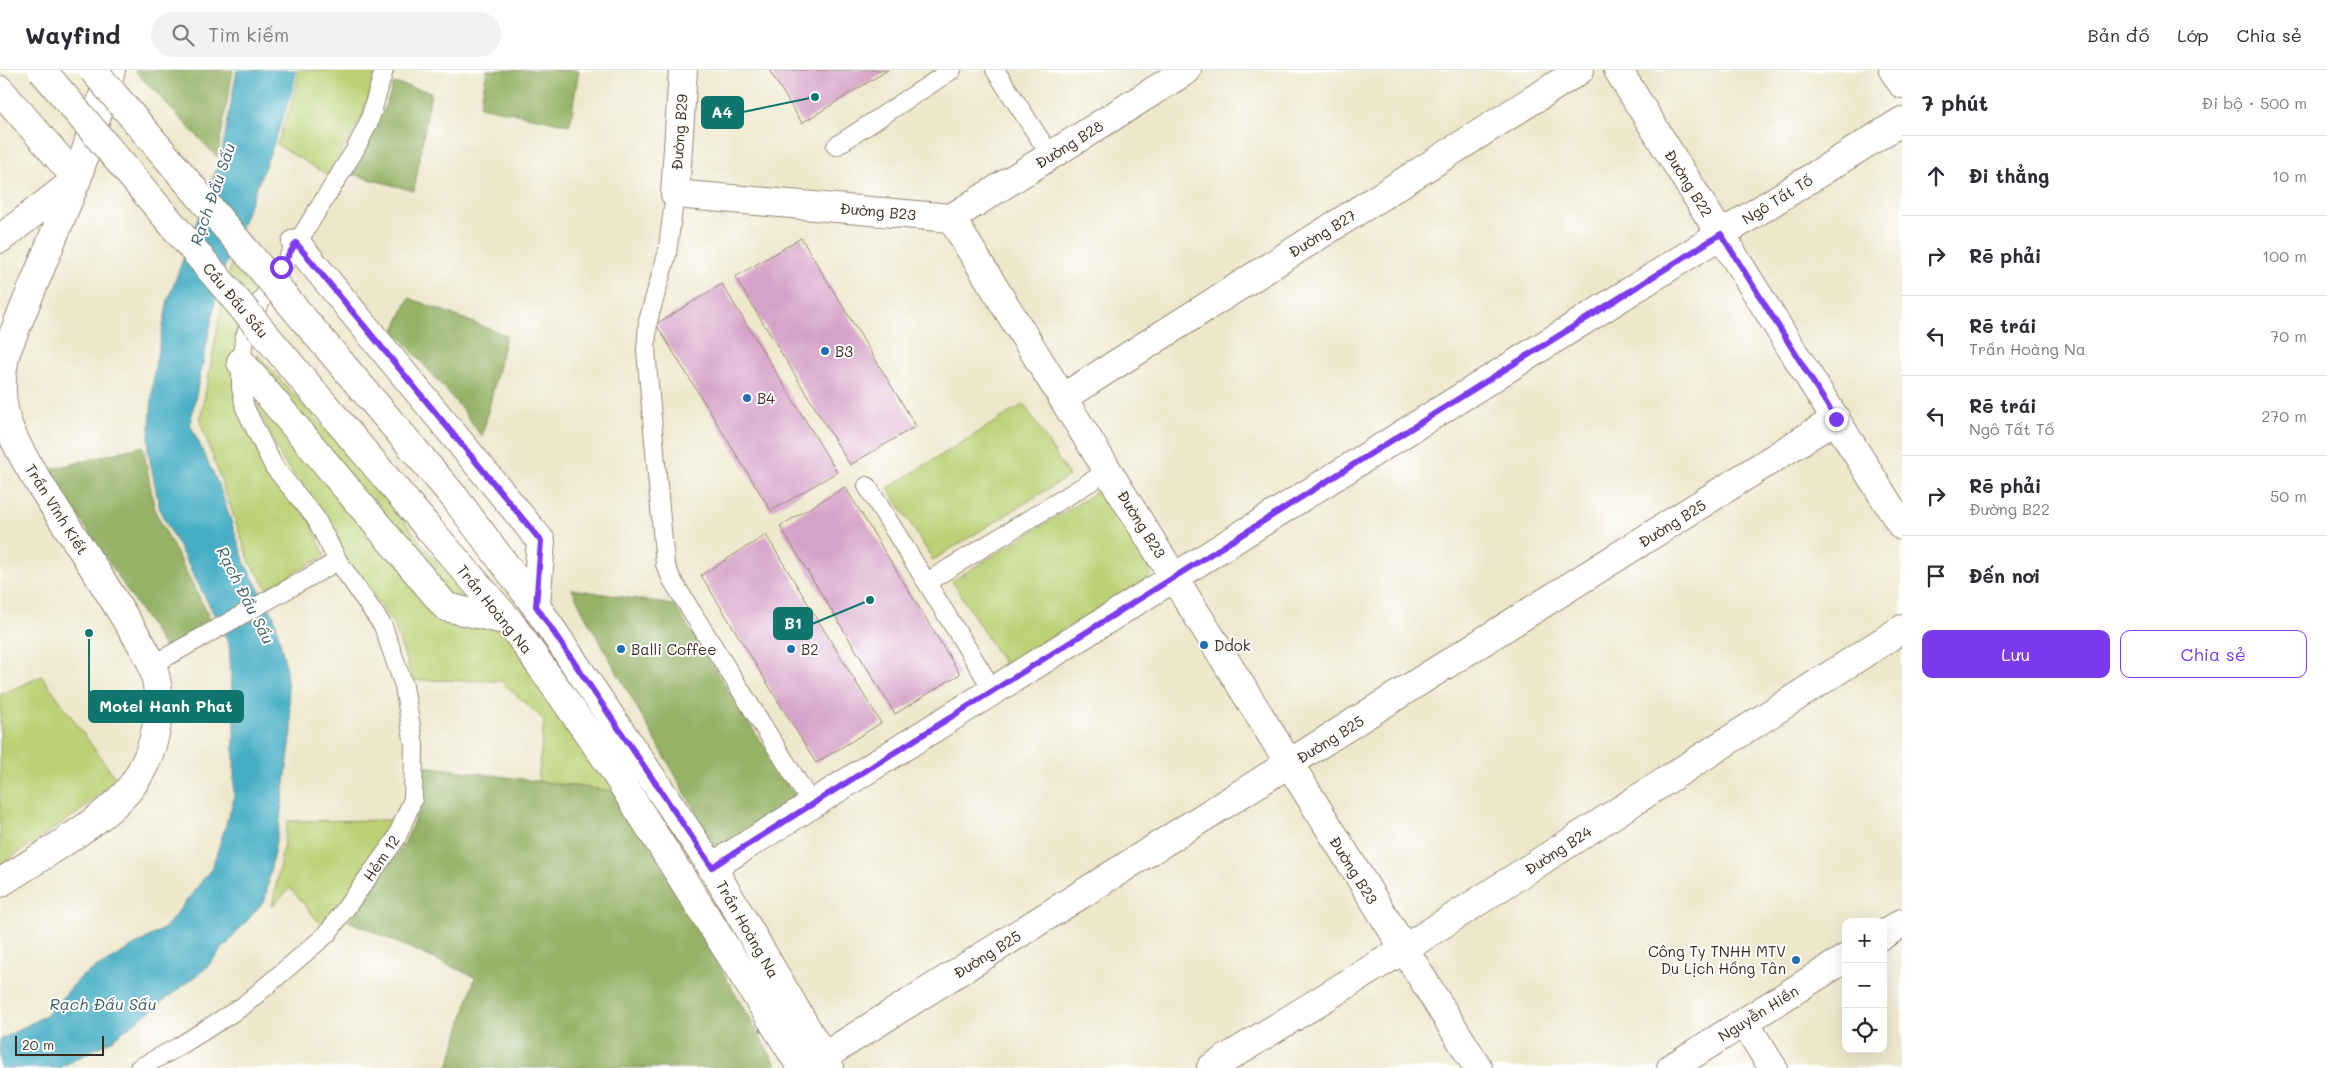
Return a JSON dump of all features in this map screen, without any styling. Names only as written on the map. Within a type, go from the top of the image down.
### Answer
[{"type":"street","name":"Cầu Đầu Sấu","points":[[42,70],[430,530]]},
{"type":"street","name":"Trần Hoàng Na","points":[[92,70],[455,498],[536,606],[712,867],[818,1064]]},
{"type":"street","name":"Trần Vĩnh Kiết","points":[[0,883],[106,811],[132,785],[146,760],[155,731],[159,700],[152,665],[102,580],[30,469],[5,417],[1,395],[1,376],[6,352],[77,179],[111,70]]},
{"type":"street","name":"Đường B29","points":[[675,194],[683,70]]},
{"type":"street","name":"Đường B28","points":[[951,218],[1186,70]]},
{"type":"street","name":"Đường B27","points":[[1064,396],[1580,70]]},
{"type":"street","name":"Đường B22","points":[[1618,70],[1902,526]]},
{"type":"street","points":[[1893,70],[1902,84]]},
{"type":"street","points":[[0,90],[77,179],[0,239]]},
{"type":"street","name":"Ngô Tất Tố","points":[[712,867],[811,803],[1902,121]]},
{"type":"street","name":"Đường B23","points":[[675,194],[951,218],[1064,396],[1289,765],[1478,1068]]},
{"type":"street","points":[[296,243],[541,541],[536,606]]},
{"type":"street","points":[[241,362],[446,608],[509,621]]},
{"type":"street","name":"Đường B25","points":[[818,1064],[1836,419]]},
{"type":"street","name":"Trần Hoàng Na","points":[[430,530],[509,621],[818,1064]]},
{"type":"street","name":"Đường B24","points":[[1211,1068],[1404,949],[1902,629]]},
{"type":"street","points":[[1887,932],[1902,923]]},
{"type":"street","name":"Nguyễn Hiền","points":[[1671,1068],[1842,961]]},
{"type":"street","points":[[1744,1022],[1773,1068]]},
{"type":"lane","name":"Hẻm 12","points":[[139,1068],[178,1047],[243,1006],[327,934],[396,838],[413,799],[414,745],[404,686],[383,626],[338,561],[315,517],[274,467],[260,442],[246,408],[241,388],[241,362],[244,340],[253,314],[355,150],[370,122],[384,70]]},
{"type":"lane","points":[[836,146],[952,70]]},
{"type":"lane","points":[[994,70],[1051,156]]},
{"type":"lane","points":[[675,194],[667,254],[648,321],[646,351],[665,564],[672,580],[811,803]]},
{"type":"lane","points":[[927,582],[1108,471]]},
{"type":"lane","points":[[867,486],[993,690]]},
{"type":"lane","points":[[152,665],[216,631],[338,561]]},
{"type":"green space","points":[[136,70],[233,70],[217,157],[136,72]]},
{"type":"green space","points":[[298,70],[377,70],[362,117],[328,175],[277,145],[296,89]]},
{"type":"green space","points":[[487,70],[579,70],[570,125],[480,106]]},
{"type":"green space","points":[[394,83],[431,92],[414,191],[351,174],[382,115]]},
{"type":"green space","points":[[235,254],[263,284],[234,385],[245,427],[269,468],[310,520],[325,556],[267,588],[250,563],[200,421],[227,278]]},
{"type":"green space","points":[[409,298],[506,335],[482,437],[463,410],[394,330]]},
{"type":"green space","points":[[257,354],[369,476],[455,585],[494,615],[535,630],[619,792],[538,781],[544,720],[501,681],[413,680],[394,625],[348,562],[324,512],[283,461],[255,402]]},
{"type":"green space","points":[[1024,404],[1069,476],[933,560],[888,488]]},
{"type":"green space","points":[[143,446],[155,511],[213,624],[165,648],[48,470]]},
{"type":"green space","points":[[1101,489],[1150,566],[1150,576],[1005,666],[952,581]]},
{"type":"green space","points":[[572,589],[674,605],[796,797],[717,849],[583,612]]},
{"type":"green space","points":[[42,676],[116,779],[80,811],[0,865],[0,695]]},
{"type":"green space","points":[[423,766],[619,792],[778,1068],[448,1068],[475,977],[349,921],[405,843],[422,800]]},
{"type":"green space","points":[[398,820],[325,929],[290,888],[272,907],[288,821]]},
{"type":"water","name":"Rạch Đầu Sấu","points":[[237,70],[296,70],[293,88],[273,146],[220,279],[190,424],[220,488],[246,566],[274,616],[285,663],[292,730],[280,819],[265,900],[205,969],[112,1040],[60,1068],[0,1068],[0,1040],[46,1015],[82,976],[166,927],[212,868],[234,799],[234,728],[229,643],[160,511],[148,450],[154,372],[168,300],[221,157]]},
{"type":"building","points":[[769,70],[888,70],[802,123]]},
{"type":"building","name":"B3","points":[[801,238],[916,426],[850,465],[735,277]]},
{"type":"building","name":"B4","points":[[722,284],[837,472],[771,511],[656,324]]},
{"type":"building","points":[[845,487],[960,674],[895,714],[780,526]]},
{"type":"building","name":"B2","points":[[766,535],[881,723],[816,763],[701,575]]},
{"type":"place","name":"A4","points":[[815,97]]},
{"type":"place","name":"B3","points":[[825,351]]},
{"type":"place","name":"B4","points":[[747,398]]},
{"type":"place","name":"B1","points":[[870,600]]},
{"type":"place","name":"Motel Hanh Phat","points":[[89,633]]},
{"type":"place","name":"Ddok","points":[[1204,645]]},
{"type":"place","name":"Balli Coffee","points":[[621,649]]},
{"type":"place","name":"B2","points":[[791,649]]},
{"type":"place","name":"Công Ty TNHH MTV Du Lịch Hồng Tân","points":[[1796,960]]},
{"type":"route","points":[[281,267],[296,243],[541,541],[536,606],[712,867],[811,803],[1721,234],[1836,419]]}]
